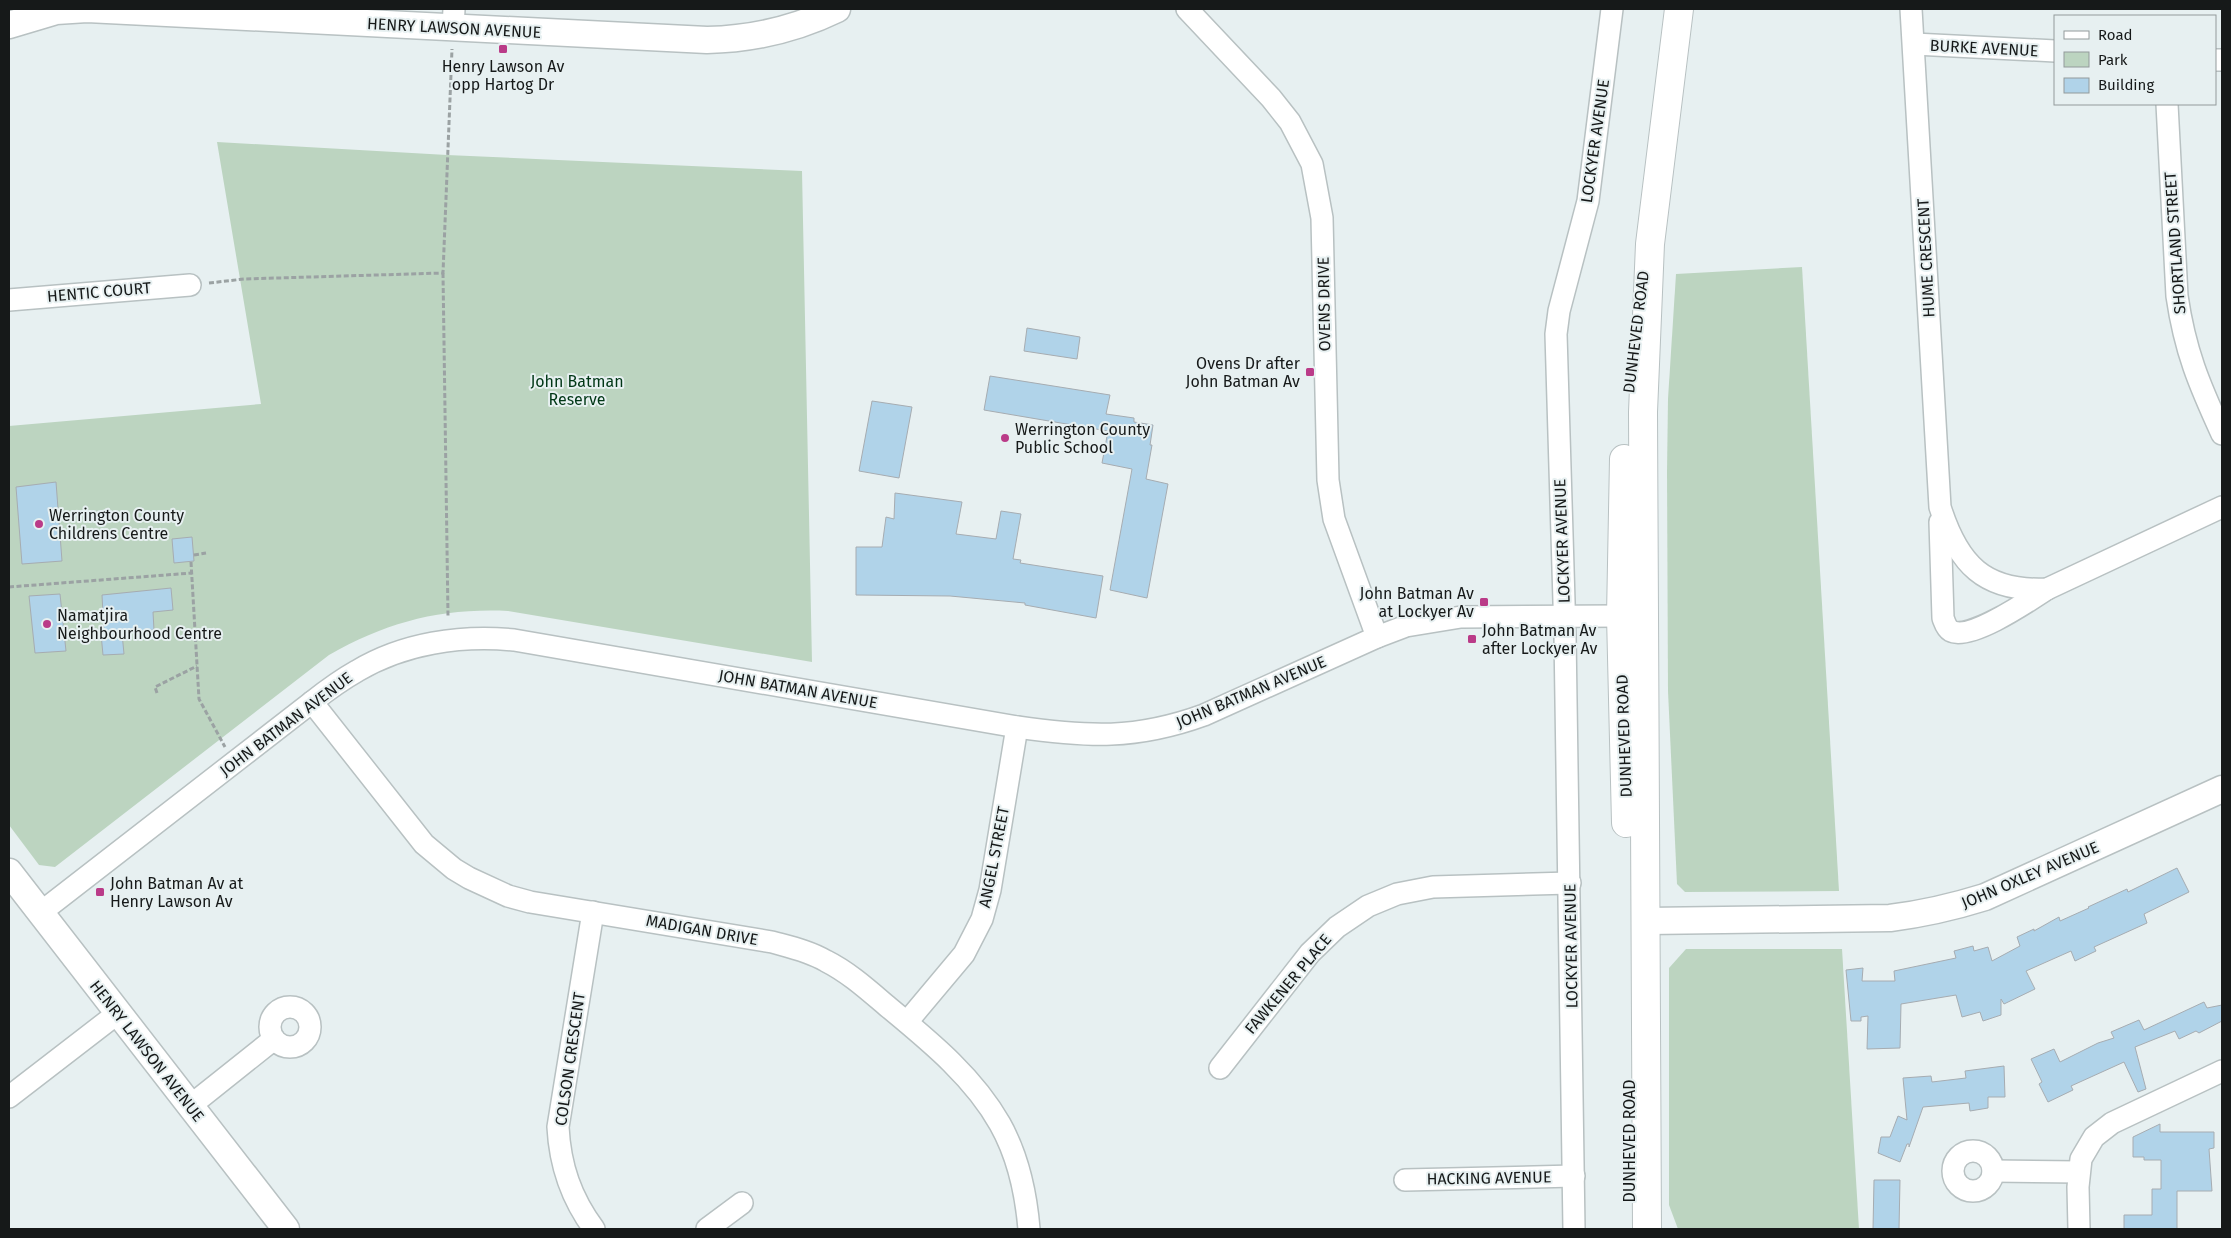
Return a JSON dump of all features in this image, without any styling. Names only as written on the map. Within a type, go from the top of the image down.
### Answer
[{"type":"main road","name":"DUNHEVED ROAD","points":[[1647,1229],[1647,920],[1642,566],[1643,412],[1650,244],[1679,9]]},
{"type":"main road","name":"DUNHEVED ROAD","points":[[1629,1229],[1628,891],[1621,616],[1624,455],[1627,399],[1639,282],[1650,244]]},
{"type":"main road","points":[[1642,566],[1621,616],[1644,658]]},
{"type":"main road","points":[[1628,891],[1647,920],[1628,950]]},
{"type":"street","name":"HENRY LAWSON AVENUE","points":[[9,25],[56,11],[87,9],[453,18],[723,40],[745,38],[780,30],[813,20],[837,9]]},
{"type":"street","name":"OVENS DRIVE","points":[[1187,9],[1271,98],[1290,122],[1312,164],[1322,218],[1328,480],[1331,506],[1377,637]]},
{"type":"street","name":"LOCKYER AVENUE","points":[[1574,1229],[1565,616],[1556,334],[1559,311],[1588,200],[1612,9]]},
{"type":"street","name":"HUME CRESCENT","points":[[1911,9],[1940,507],[1943,618],[1948,628],[1956,633],[1968,631],[2009,612],[2048,589],[2222,507]]},
{"type":"street","name":"BURKE AVENUE","points":[[1914,44],[2054,51]]},
{"type":"street","name":"SHORTLAND STREET","points":[[2167,105],[2176,296],[2190,363],[2222,434]]},
{"type":"street","name":"HENTIC COURT","points":[[9,300],[190,285]]},
{"type":"street","name":"HUME CRESCENT","points":[[1940,507],[1953,543],[1962,557],[1982,574],[2008,585],[2033,590],[2048,589]]},
{"type":"street","name":"JOHN BATMAN AVENUE","points":[[40,913],[312,702],[357,671],[403,650],[458,639],[500,639],[1017,727],[1075,735],[1108,735],[1143,732],[1180,724],[1406,626],[1441,619],[1479,616],[1621,616]]},
{"type":"street","name":"MADIGAN DRIVE","points":[[312,702],[407,825],[424,844],[454,869],[488,888],[508,896],[772,942],[810,952],[850,975],[907,1022],[960,1071],[982,1096],[1000,1124],[1013,1153],[1023,1183],[1029,1229]]},
{"type":"street","name":"ANGEL STREET","points":[[907,1022],[964,954],[982,919],[990,890],[1017,727]]},
{"type":"street","name":"JOHN OXLEY AVENUE","points":[[1647,920],[1890,918],[1920,914],[1985,897],[2222,789]]},
{"type":"street","name":"HENRY LAWSON AVENUE","points":[[9,872],[286,1229]]},
{"type":"street","name":"FAWKENER PLACE","points":[[1220,1068],[1310,953],[1337,927],[1368,906],[1397,894],[1433,886],[1570,883]]},
{"type":"street","name":"COLSON CRESCENT","points":[[593,912],[558,1127],[559,1150],[572,1194],[594,1229]]},
{"type":"street","points":[[9,1097],[118,1013]]},
{"type":"street","points":[[190,1106],[274,1039]]},
{"type":"street","points":[[2079,1229],[2079,1172],[2081,1158],[2087,1147],[2104,1128],[2222,1070]]},
{"type":"street","points":[[1993,1171],[2079,1172]]},
{"type":"street","name":"HACKING AVENUE","points":[[1405,1180],[1574,1176]]},
{"type":"street","points":[[707,1229],[742,1202]]},
{"type":"path","points":[[448,616],[443,273],[453,18]]},
{"type":"path","points":[[190,285],[244,279],[443,273]]},
{"type":"path","points":[[194,555],[206,553]]},
{"type":"path","points":[[191,562],[199,699],[234,763]]},
{"type":"path","points":[[9,587],[192,573]]},
{"type":"path","points":[[157,693],[155,687],[197,666]]},
{"type":"green space","name":"John Batman Reserve","points":[[217,142],[447,155],[802,171],[812,662],[508,611],[460,612],[415,620],[372,634],[329,655],[55,867],[39,865],[9,825],[9,426],[261,404]]},
{"type":"green space","points":[[1802,267],[1839,891],[1685,892],[1677,884],[1668,691],[1668,399],[1676,274]]},
{"type":"green space","points":[[1686,949],[1842,949],[1859,1229],[1678,1229],[1669,1205],[1669,968]]},
{"type":"building","points":[[1027,328],[1080,337],[1077,359],[1024,351]]},
{"type":"building","points":[[990,376],[1110,395],[1106,414],[1134,418],[1134,422],[1153,425],[1150,445],[1152,445],[1146,479],[1168,484],[1147,598],[1110,590],[1132,469],[1102,463],[1108,431],[984,410]]},
{"type":"building","points":[[872,401],[912,407],[899,478],[859,471]]},
{"type":"building","name":"Werrington County Childrens Centre","points":[[56,482],[62,561],[22,564],[16,487]]},
{"type":"building","points":[[895,493],[962,502],[956,534],[996,539],[1001,511],[1021,514],[1013,559],[1021,560],[1020,563],[1103,576],[1096,618],[1025,605],[1025,603],[950,596],[856,595],[856,547],[882,547],[886,517],[894,519]]},
{"type":"building","points":[[192,537],[194,561],[174,563],[172,539]]},
{"type":"building","points":[[171,588],[173,610],[153,612],[154,630],[122,633],[124,654],[103,655],[101,634],[104,634],[102,595]]},
{"type":"building","name":"Namatjira Neighbourhood Centre","points":[[60,594],[66,651],[35,653],[29,596]]},
{"type":"building","points":[[2177,868],[2189,892],[2144,914],[2147,923],[2094,947],[2096,951],[2075,961],[2071,951],[2026,971],[2035,989],[2004,1004],[2001,999],[2001,1015],[1983,1021],[1980,1012],[1962,1017],[1956,995],[1901,1004],[1900,1048],[1867,1049],[1868,1016],[1861,1017],[1861,1021],[1851,1021],[1846,970],[1863,968],[1862,981],[1895,981],[1894,971],[1956,958],[1954,951],[1973,946],[1974,951],[1988,947],[1992,961],[2020,946],[2017,937],[2034,929],[2034,931],[2059,917],[2060,921],[2127,889],[2128,892]]},
{"type":"building","points":[[2204,1002],[2207,1008],[2222,1005],[2222,1021],[2199,1033],[2196,1031],[2179,1039],[2175,1031],[2135,1047],[2146,1089],[2138,1092],[2124,1062],[2071,1086],[2073,1090],[2048,1102],[2039,1084],[2042,1082],[2031,1059],[2054,1049],[2060,1062],[2098,1043],[2114,1038],[2111,1032],[2139,1020],[2144,1030]]},
{"type":"building","points":[[2004,1066],[2005,1097],[1988,1097],[1988,1108],[1970,1111],[1969,1103],[1923,1107],[1909,1147],[1909,1144],[1907,1144],[1900,1162],[1878,1153],[1881,1137],[1890,1137],[1898,1116],[1907,1120],[1903,1078],[1931,1076],[1932,1082],[1966,1078],[1965,1071]]},
{"type":"building","points":[[2160,1124],[2160,1132],[2214,1132],[2214,1148],[2209,1149],[2212,1191],[2177,1191],[2177,1229],[2124,1229],[2124,1215],[2152,1215],[2152,1189],[2161,1189],[2161,1160],[2144,1160],[2144,1157],[2133,1157],[2133,1137]]},
{"type":"building","points":[[1874,1180],[1900,1180],[1899,1229],[1873,1229]]},
{"type":"place","name":"Henry Lawson Av opp Hartog Dr","points":[[503,49]]},
{"type":"place","name":"Ovens Dr after John Batman Av","points":[[1310,372]]},
{"type":"place","name":"Werrington County Public School","points":[[1005,438]]},
{"type":"place","name":"Werrington County Childrens Centre","points":[[39,524]]},
{"type":"place","name":"John Batman Av at Lockyer Av","points":[[1484,602]]},
{"type":"place","name":"Namatjira Neighbourhood Centre","points":[[47,624]]},
{"type":"place","name":"John Batman Av after Lockyer Av","points":[[1472,639]]},
{"type":"place","name":"John Batman Av at Henry Lawson Av","points":[[100,892]]}]
